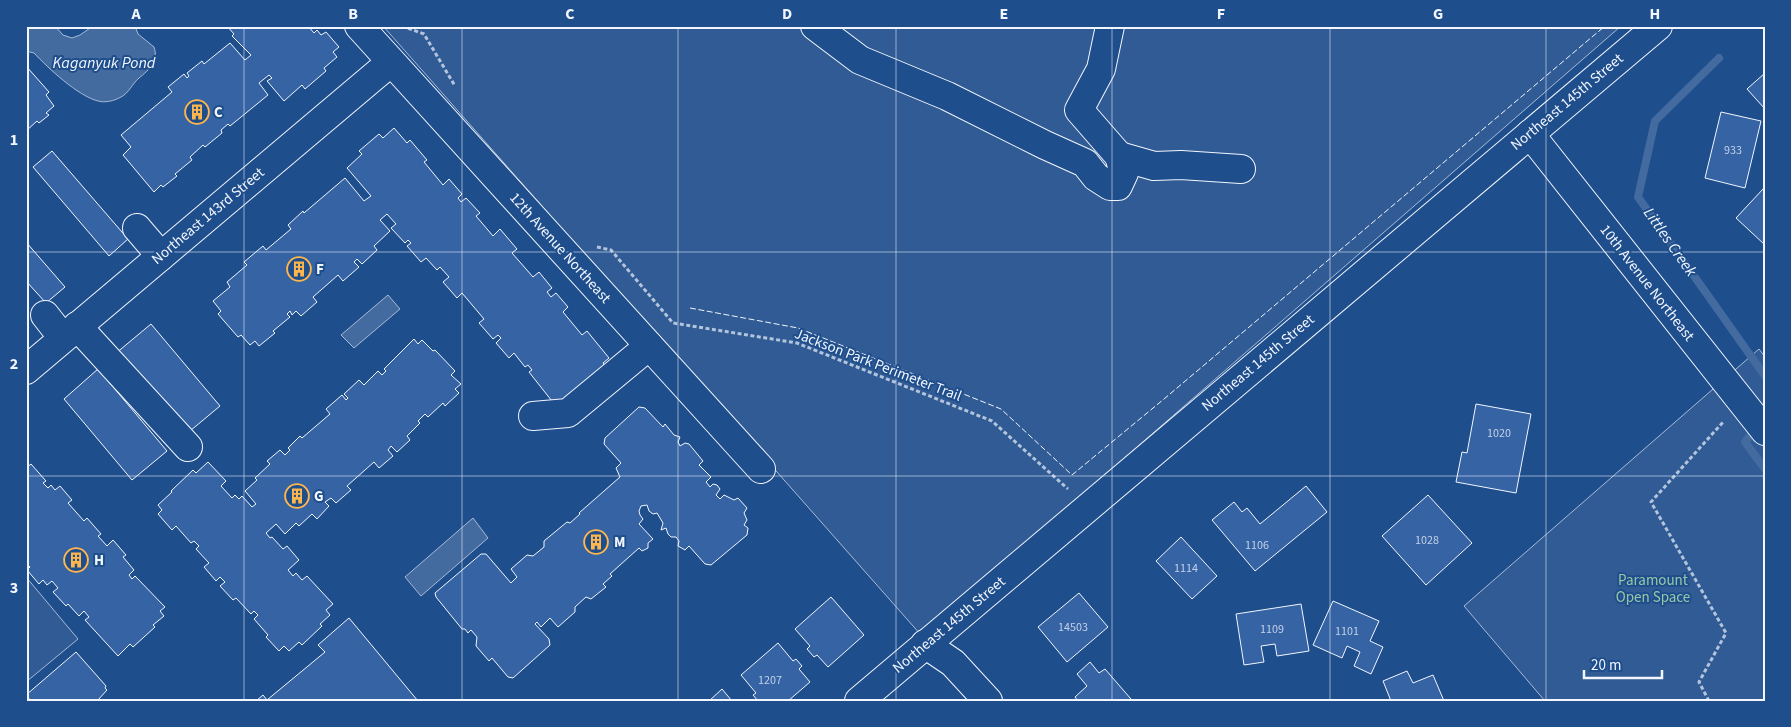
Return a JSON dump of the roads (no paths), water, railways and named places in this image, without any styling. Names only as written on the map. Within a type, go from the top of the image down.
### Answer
[{"type":"street","name":"12th Avenue Northeast","points":[[359,26],[761,469]]},
{"type":"street","points":[[815,26],[860,60],[947,96],[1085,163],[1096,177],[1110,186],[1118,186],[1124,173],[1119,156],[1079,110],[1101,68],[1110,26]]},
{"type":"street","name":"Northeast 145th Street","points":[[859,701],[1658,26]]},
{"type":"street","name":"Northeast 143rd Street","points":[[26,370],[391,62]]},
{"type":"street","name":"10th Avenue Northeast","points":[[1530,134],[1765,431]]},
{"type":"street","points":[[1119,156],[1154,166],[1181,165],[1241,169]]},
{"type":"street","points":[[137,228],[161,256]]},
{"type":"street","points":[[45,315],[70,332],[188,447]]},
{"type":"street","points":[[533,416],[568,413],[649,346]]},
{"type":"street","points":[[925,644],[953,663],[988,701]]},
{"type":"water","name":"Kaganyuk Pond","points":[[26,26],[55,26],[63,35],[72,38],[93,26],[135,26],[138,34],[154,47],[154,61],[124,95],[110,101],[98,101],[73,88],[34,53],[26,51]]},
{"type":"water","points":[[388,295],[400,309],[354,348],[341,335]]},
{"type":"water","points":[[473,518],[488,538],[421,596],[405,577]]},
{"type":"waterway","name":"Littles Creek","points":[[1719,58],[1655,121],[1638,197],[1765,376]]},
{"type":"waterway","name":"Littles Creek","points":[[1749,437],[1745,442],[1765,469]]},
{"type":"place","name":"C","points":[[197,112]]},
{"type":"place","name":"F","points":[[299,269]]},
{"type":"place","name":"G","points":[[297,496]]},
{"type":"place","name":"M","points":[[596,542]]},
{"type":"place","name":"H","points":[[76,560]]},
{"type":"park label","name":"Paramount Open Space","points":[[1653,588]]}]
